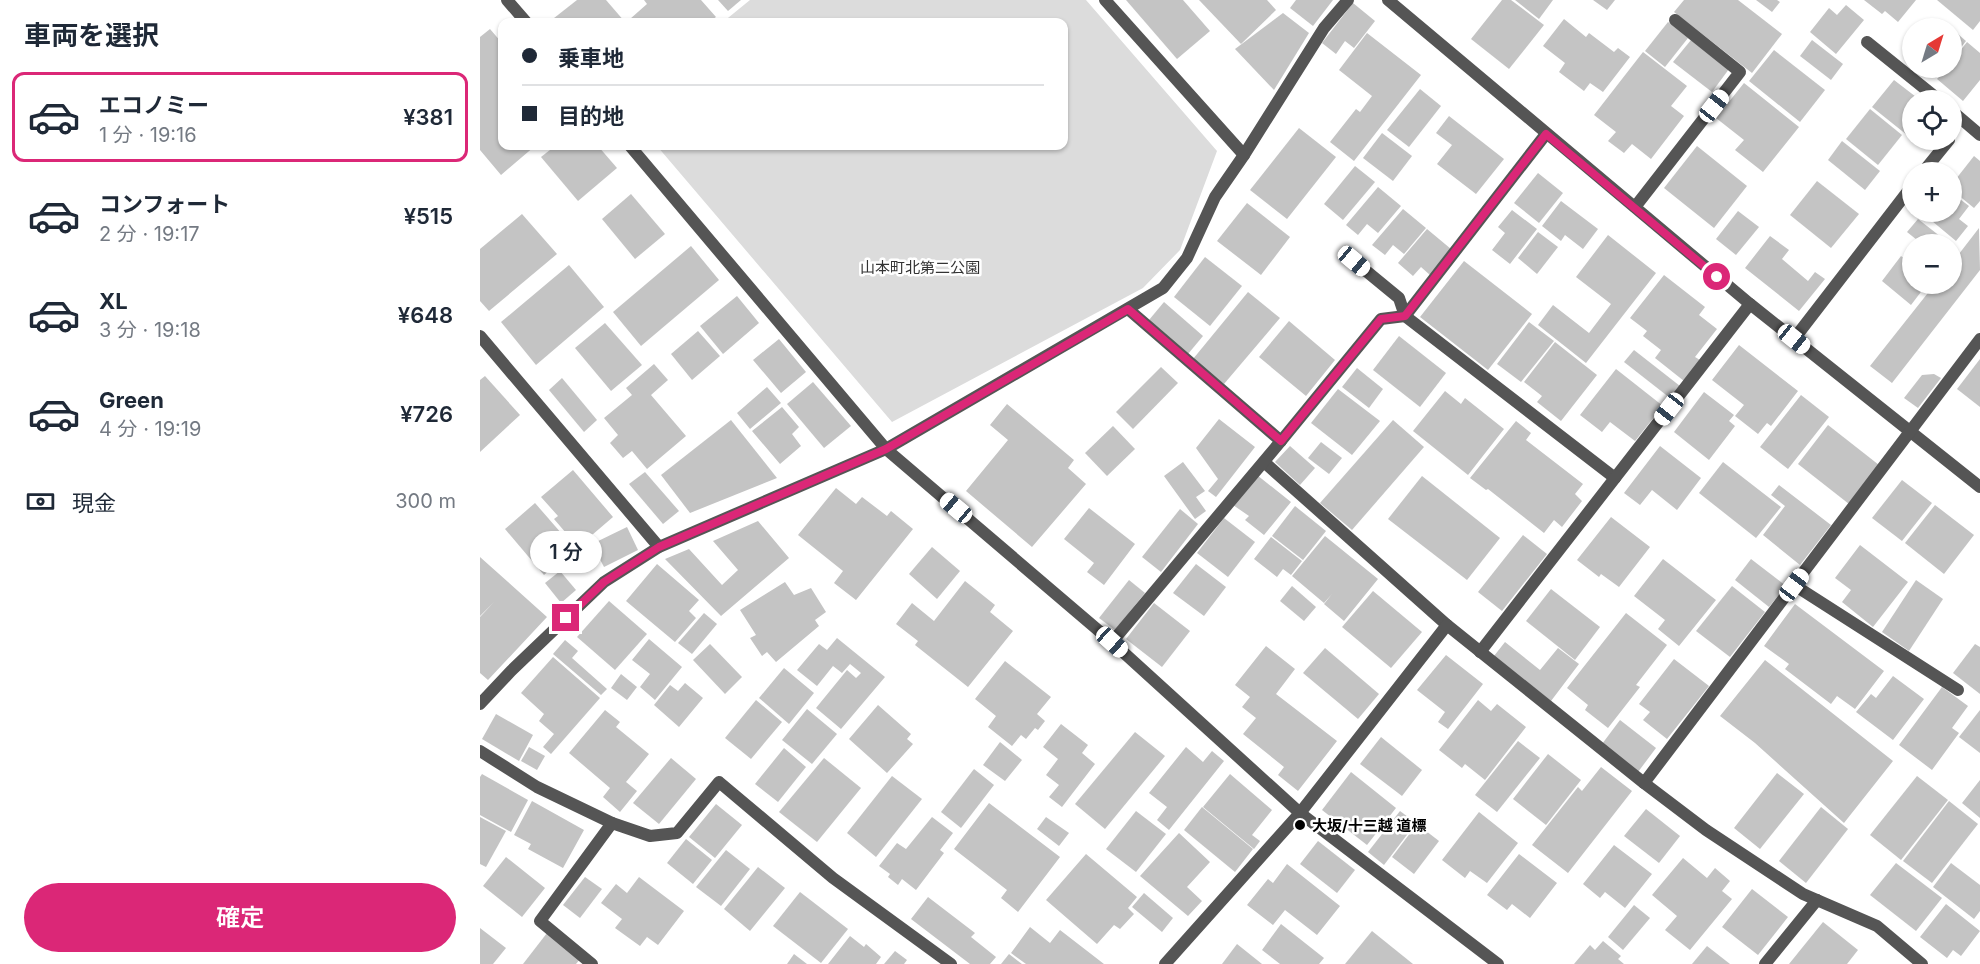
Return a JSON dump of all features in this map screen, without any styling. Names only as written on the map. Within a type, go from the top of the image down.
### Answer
[{"type":"street","points":[[507,0],[523,18]]},
{"type":"street","points":[[1105,0],[1244,155]]},
{"type":"street","points":[[480,704],[511,670],[604,582],[659,547],[886,449],[1162,288],[1186,258],[1215,196],[1244,155],[1324,28],[1348,0]]},
{"type":"street","points":[[1388,0],[1750,304],[1980,487]]},
{"type":"street","points":[[1635,207],[1740,72],[1675,20]]},
{"type":"street","points":[[1867,42],[1927,90]]},
{"type":"street","points":[[1963,121],[1980,135]]},
{"type":"street","points":[[1112,642],[1381,319],[1405,316],[1546,134]]},
{"type":"street","points":[[633,150],[886,449],[1112,642],[1300,813],[1498,964]]},
{"type":"street","points":[[1931,162],[1940,150]]},
{"type":"street","points":[[1794,339],[1902,199]]},
{"type":"street","points":[[1354,261],[1399,298],[1405,316],[1615,478]]},
{"type":"street","points":[[1480,652],[1750,304]]},
{"type":"street","points":[[1128,309],[1281,441]]},
{"type":"street","points":[[480,336],[659,547]]},
{"type":"street","points":[[1644,783],[1980,339]]},
{"type":"street","points":[[1264,462],[1447,625],[1644,783],[1706,830],[1803,894],[1877,926],[1922,964]]},
{"type":"street","points":[[1794,585],[1958,690]]},
{"type":"street","points":[[1165,964],[1300,813],[1447,625]]},
{"type":"street","points":[[480,751],[537,787],[612,823],[651,836],[677,833],[719,782],[833,878],[951,964]]},
{"type":"street","points":[[592,964],[540,921],[612,823]]},
{"type":"street","points":[[1765,964],[1817,900]]},
{"type":"green space","name":"山本町北第二公園","points":[[750,0],[1086,0],[1217,151],[1180,250],[1143,288],[892,422],[660,150],[1068,150],[1068,18],[728,18]]},
{"type":"building","points":[[577,0],[606,0],[622,18],[554,18]]},
{"type":"building","points":[[644,0],[701,0],[716,17],[631,18],[647,4]]},
{"type":"building","points":[[718,0],[741,0],[728,11]]},
{"type":"building","points":[[1126,0],[1183,0],[1210,31],[1177,59]]},
{"type":"building","points":[[1199,0],[1267,0],[1276,10],[1241,44]]},
{"type":"building","points":[[1296,0],[1333,0],[1313,26],[1290,8]]},
{"type":"building","points":[[1502,0],[1511,0],[1544,25],[1509,69],[1471,39]]},
{"type":"building","points":[[1515,0],[1553,0],[1539,19]]},
{"type":"building","points":[[1593,0],[1615,0],[1607,10]]},
{"type":"building","points":[[1684,0],[1738,0],[1782,34],[1752,73],[1674,12]]},
{"type":"building","points":[[1756,0],[1777,0],[1780,2],[1772,12]]},
{"type":"building","points":[[1864,0],[1916,0],[1898,22],[1885,11],[1882,14]]},
{"type":"building","points":[[1937,0],[1980,0],[1980,21],[1973,30],[1962,21],[1962,18],[1959,18]]},
{"type":"building","points":[[1353,3],[1375,21],[1354,48],[1345,41],[1336,54],[1322,43]]},
{"type":"building","points":[[1846,5],[1864,20],[1836,54],[1810,32],[1829,8],[1837,15]]},
{"type":"building","points":[[1283,13],[1309,33],[1274,90],[1235,49]]},
{"type":"building","points":[[1564,19],[1586,37],[1589,33],[1614,52],[1618,48],[1630,57],[1603,92],[1590,83],[1584,91],[1559,72],[1565,63],[1543,46]]},
{"type":"building","points":[[1668,22],[1688,38],[1665,67],[1645,51]]},
{"type":"building","points":[[490,29],[498,38],[498,150],[530,150],[501,175],[480,150],[480,37]]},
{"type":"building","points":[[1367,33],[1421,75],[1354,161],[1330,142],[1356,109],[1360,112],[1372,96],[1339,70]]},
{"type":"building","points":[[1691,40],[1729,69],[1712,92],[1673,62]]},
{"type":"building","points":[[1812,40],[1843,64],[1831,80],[1800,56]]},
{"type":"building","points":[[1967,42],[1980,53],[1980,80],[1963,101],[1962,90],[1950,90],[1937,79],[1962,78],[1962,48]]},
{"type":"building","points":[[1774,50],[1825,90],[1800,122],[1749,81]]},
{"type":"building","points":[[1643,52],[1687,86],[1671,106],[1684,116],[1651,159],[1632,144],[1624,153],[1608,141],[1616,132],[1594,115]]},
{"type":"building","points":[[1894,80],[1907,90],[1902,90],[1902,131],[1872,107]]},
{"type":"building","points":[[1744,83],[1799,127],[1763,172],[1735,150],[1744,140],[1716,118]]},
{"type":"building","points":[[1420,89],[1441,106],[1409,147],[1387,130]]},
{"type":"building","points":[[1870,109],[1902,135],[1878,165],[1846,139]]},
{"type":"building","points":[[1449,116],[1504,159],[1476,194],[1437,164],[1452,145],[1436,133]]},
{"type":"building","points":[[1299,128],[1336,157],[1287,219],[1250,190]]},
{"type":"building","points":[[1382,133],[1412,156],[1393,181],[1363,158]]},
{"type":"building","points":[[1842,141],[1880,171],[1865,190],[1828,160]]},
{"type":"building","points":[[1697,146],[1747,186],[1714,228],[1664,188]]},
{"type":"building","points":[[550,150],[601,150],[617,168],[578,201],[541,157]]},
{"type":"building","points":[[1974,156],[1980,161],[1980,201],[1974,208],[1962,198],[1962,171]]},
{"type":"building","points":[[1355,166],[1375,182],[1343,220],[1324,204]]},
{"type":"building","points":[[1538,173],[1563,193],[1539,223],[1514,203]]},
{"type":"building","points":[[1817,181],[1859,214],[1831,248],[1790,215]]},
{"type":"building","points":[[1378,187],[1401,206],[1378,233],[1367,224],[1358,235],[1346,225]]},
{"type":"building","points":[[631,194],[665,234],[635,259],[602,219]]},
{"type":"building","points":[[1561,201],[1598,229],[1583,249],[1565,235],[1561,241],[1542,226]]},
{"type":"building","points":[[1962,201],[1969,206],[1962,215]]},
{"type":"building","points":[[1247,203],[1290,237],[1261,275],[1217,241]]},
{"type":"building","points":[[1403,209],[1426,228],[1404,254],[1393,245],[1385,255],[1372,245]]},
{"type":"building","points":[[1512,210],[1537,229],[1510,264],[1492,250],[1505,233],[1498,227]]},
{"type":"building","points":[[1738,211],[1759,227],[1736,255],[1716,239]]},
{"type":"building","points":[[522,214],[557,254],[489,311],[480,301],[480,249]]},
{"type":"building","points":[[1962,221],[1968,226],[1962,234],[1948,234],[1933,222]]},
{"type":"building","points":[[1915,222],[1922,222],[1937,234],[1910,234],[1907,232]]},
{"type":"building","points":[[1979,228],[1980,270],[1962,293],[1962,250]]},
{"type":"building","points":[[1427,229],[1451,249],[1430,275],[1421,267],[1413,276],[1398,263]]},
{"type":"building","points":[[1538,232],[1558,247],[1537,274],[1518,258]]},
{"type":"building","points":[[1608,235],[1656,273],[1586,363],[1538,325],[1553,305],[1589,333],[1611,304],[1576,277]]},
{"type":"building","points":[[1770,236],[1789,250],[1782,259],[1808,281],[1815,272],[1825,279],[1799,311],[1745,268]]},
{"type":"building","points":[[691,246],[719,280],[641,346],[613,312]]},
{"type":"building","points":[[1901,256],[1902,294],[1919,294],[1911,305],[1882,281]]},
{"type":"building","points":[[1205,257],[1242,286],[1210,326],[1174,297]]},
{"type":"building","points":[[1464,261],[1532,314],[1488,370],[1420,317]]},
{"type":"building","points":[[569,265],[604,307],[536,365],[501,322]]},
{"type":"building","points":[[1664,275],[1705,307],[1699,315],[1717,329],[1695,357],[1700,360],[1684,381],[1655,358],[1661,350],[1643,336],[1647,331],[1630,318]]},
{"type":"building","points":[[1248,292],[1280,318],[1224,384],[1193,359]]},
{"type":"building","points":[[1927,294],[1961,294],[1892,383],[1870,366]]},
{"type":"building","points":[[737,296],[759,323],[723,354],[700,326]]},
{"type":"building","points":[[1164,302],[1203,336],[1188,354],[1149,320]]},
{"type":"building","points":[[1289,321],[1335,360],[1306,396],[1259,357]]},
{"type":"building","points":[[1529,322],[1554,341],[1521,382],[1497,364]]},
{"type":"building","points":[[605,323],[642,365],[611,391],[575,348]]},
{"type":"building","points":[[698,331],[720,356],[692,380],[671,354]]},
{"type":"building","points":[[1399,336],[1446,373],[1420,407],[1373,370]]},
{"type":"building","points":[[779,339],[806,372],[781,393],[753,360]]},
{"type":"building","points":[[1555,342],[1597,375],[1561,421],[1537,402],[1542,396],[1524,382]]},
{"type":"building","points":[[1739,345],[1798,391],[1771,426],[1767,423],[1758,434],[1735,416],[1744,405],[1712,380]]},
{"type":"building","points":[[1634,350],[1680,386],[1670,398],[1624,362]]},
{"type":"building","points":[[1980,359],[1980,407],[1957,389]]},
{"type":"building","points":[[654,364],[668,380],[651,395],[686,436],[647,469],[632,451],[623,458],[610,443],[618,435],[604,418],[632,395],[626,388]]},
{"type":"building","points":[[1161,367],[1178,383],[1133,429],[1116,412]]},
{"type":"building","points":[[1357,368],[1383,389],[1369,408],[1342,387]]},
{"type":"building","points":[[1616,369],[1663,406],[1635,441],[1610,422],[1602,432],[1580,415]]},
{"type":"building","points":[[1934,374],[1941,378],[1918,408],[1904,398],[1922,375]]},
{"type":"building","points":[[485,376],[520,415],[480,452],[480,380]]},
{"type":"building","points":[[562,378],[597,420],[584,432],[549,390]]},
{"type":"building","points":[[813,382],[851,426],[824,448],[787,404]]},
{"type":"building","points":[[767,387],[781,403],[750,429],[737,413]]},
{"type":"building","points":[[1338,389],[1380,421],[1352,455],[1311,423]]},
{"type":"building","points":[[1445,391],[1461,404],[1465,398],[1504,429],[1468,475],[1413,431]]},
{"type":"building","points":[[1704,392],[1734,415],[1729,421],[1735,426],[1709,460],[1674,432]]},
{"type":"building","points":[[1801,395],[1829,417],[1788,469],[1760,447]]},
{"type":"building","points":[[1007,404],[1074,460],[1068,468],[1086,484],[1032,547],[966,491],[1008,440],[990,425]]},
{"type":"building","points":[[782,407],[799,427],[792,434],[801,446],[780,464],[752,431]]},
{"type":"building","points":[[1219,419],[1255,447],[1216,497],[1208,491],[1218,479],[1196,448]]},
{"type":"building","points":[[731,420],[777,478],[690,513],[661,475]]},
{"type":"building","points":[[1393,420],[1424,447],[1352,530],[1320,503]]},
{"type":"building","points":[[1516,421],[1531,433],[1526,440],[1583,484],[1575,494],[1582,501],[1562,527],[1554,520],[1544,533],[1488,489],[1486,490],[1470,478]]},
{"type":"building","points":[[1828,425],[1879,465],[1849,504],[1798,464]]},
{"type":"building","points":[[1113,426],[1135,449],[1107,476],[1085,453]]},
{"type":"building","points":[[1321,442],[1342,458],[1329,474],[1308,458]]},
{"type":"building","points":[[1290,446],[1315,468],[1300,485],[1275,462]]},
{"type":"building","points":[[1660,446],[1701,478],[1677,510],[1652,490],[1640,505],[1624,493]]},
{"type":"building","points":[[1183,462],[1205,491],[1196,497],[1206,511],[1195,519],[1164,476]]},
{"type":"building","points":[[1723,462],[1781,507],[1756,538],[1699,493]]},
{"type":"building","points":[[573,470],[613,517],[578,547],[554,519],[558,516],[541,497]]},
{"type":"building","points":[[645,472],[679,511],[663,524],[629,484]]},
{"type":"building","points":[[1257,475],[1291,502],[1264,535],[1245,520],[1249,516],[1233,505]]},
{"type":"building","points":[[1422,476],[1500,538],[1467,580],[1388,519]]},
{"type":"building","points":[[1902,480],[1932,503],[1902,541],[1872,518]]},
{"type":"building","points":[[1779,485],[1831,525],[1800,565],[1763,535],[1785,506],[1771,495]]},
{"type":"building","points":[[836,488],[856,504],[862,497],[887,516],[891,511],[913,529],[856,600],[834,583],[843,571],[798,535]]},
{"type":"building","points":[[535,503],[575,549],[544,575],[505,529]]},
{"type":"building","points":[[1935,505],[1974,535],[1944,574],[1905,543]]},
{"type":"building","points":[[1295,506],[1326,531],[1303,560],[1272,536]]},
{"type":"building","points":[[1089,508],[1135,544],[1104,585],[1087,572],[1094,563],[1064,539]]},
{"type":"building","points":[[1180,509],[1198,524],[1161,572],[1142,557]]},
{"type":"building","points":[[1611,517],[1650,547],[1619,587],[1601,574],[1599,577],[1577,560]]},
{"type":"building","points":[[1224,518],[1255,542],[1228,577],[1197,553]]},
{"type":"building","points":[[758,521],[789,558],[721,616],[665,559],[689,549],[722,585],[738,570],[713,541]]},
{"type":"building","points":[[627,527],[638,550],[604,567],[592,544]]},
{"type":"building","points":[[1523,535],[1547,554],[1502,611],[1478,592]]},
{"type":"building","points":[[1325,536],[1378,579],[1344,621],[1324,604],[1332,594],[1324,603],[1292,576]]},
{"type":"building","points":[[1271,537],[1302,561],[1291,575],[1283,569],[1277,577],[1254,559]]},
{"type":"building","points":[[1860,545],[1908,582],[1873,627],[1842,602],[1851,590],[1835,578]]},
{"type":"building","points":[[932,547],[960,571],[937,599],[909,574]]},
{"type":"building","points":[[480,557],[547,617],[488,680],[480,673],[480,617],[494,602],[480,616]]},
{"type":"building","points":[[1663,559],[1716,600],[1679,646],[1658,629],[1665,620],[1634,596]]},
{"type":"building","points":[[1751,559],[1786,586],[1769,607],[1735,580]]},
{"type":"building","points":[[657,564],[699,600],[689,611],[696,618],[675,642],[626,601]]},
{"type":"building","points":[[1196,564],[1226,587],[1204,616],[1173,593]]},
{"type":"building","points":[[560,571],[576,590],[561,603],[545,583]]},
{"type":"building","points":[[1129,580],[1145,593],[1115,630],[1099,618]]},
{"type":"building","points":[[1916,580],[1943,599],[1909,651],[1882,632]]},
{"type":"building","points":[[965,581],[995,605],[990,612],[1013,631],[968,687],[915,645],[918,641],[896,624],[912,603],[934,621]]},
{"type":"building","points":[[785,582],[794,595],[811,588],[826,612],[815,620],[819,626],[776,662],[767,652],[762,656],[750,638],[756,635],[740,610]]},
{"type":"building","points":[[1292,586],[1316,607],[1304,621],[1280,601]]},
{"type":"building","points":[[1732,586],[1765,612],[1730,657],[1696,631]]},
{"type":"building","points":[[1551,589],[1600,627],[1575,660],[1526,621]]},
{"type":"building","points":[[1373,591],[1422,632],[1391,668],[1342,627]]},
{"type":"building","points":[[609,601],[647,634],[615,670],[577,637]]},
{"type":"building","points":[[1154,603],[1190,631],[1162,667],[1126,639]]},
{"type":"building","points":[[1795,604],[1884,671],[1855,709],[1837,696],[1831,704],[1785,669],[1789,664],[1764,646]]},
{"type":"building","points":[[704,613],[717,624],[692,654],[678,643]]},
{"type":"building","points":[[1626,613],[1667,645],[1636,685],[1640,687],[1608,728],[1585,710],[1588,705],[1567,688]]},
{"type":"building","points":[[837,638],[885,677],[841,729],[816,708],[847,670],[856,678],[861,673],[850,664],[842,673],[833,666],[817,686],[797,670],[819,644],[827,650]]},
{"type":"building","points":[[649,639],[682,667],[655,700],[640,687],[650,674],[632,660]]},
{"type":"building","points":[[565,640],[578,651],[572,658],[607,689],[601,695],[553,654]]},
{"type":"building","points":[[1505,642],[1540,670],[1558,648],[1579,664],[1551,701],[1494,656]]},
{"type":"building","points":[[710,644],[742,677],[725,694],[693,660]]},
{"type":"building","points":[[1975,644],[1980,647],[1980,694],[1953,673]]},
{"type":"building","points":[[1266,646],[1295,669],[1276,694],[1337,741],[1298,791],[1278,775],[1284,767],[1243,734],[1256,718],[1242,707],[1250,697],[1235,685]]},
{"type":"building","points":[[1325,648],[1379,694],[1358,719],[1303,673]]},
{"type":"building","points":[[1446,655],[1483,684],[1448,729],[1438,722],[1445,712],[1417,690]]},
{"type":"building","points":[[553,657],[600,698],[551,754],[543,747],[554,734],[539,721],[544,714],[521,693]]},
{"type":"building","points":[[1674,659],[1709,686],[1667,739],[1643,720],[1650,712],[1639,704]]},
{"type":"building","points":[[1765,660],[1893,761],[1844,823],[1755,743],[1720,716]]},
{"type":"building","points":[[1005,661],[1051,697],[1037,714],[1045,721],[1038,730],[1035,728],[1026,739],[1021,735],[1012,746],[988,727],[996,716],[975,699]]},
{"type":"building","points":[[784,668],[814,693],[789,724],[759,698]]},
{"type":"building","points":[[621,674],[637,687],[627,700],[611,688]]},
{"type":"building","points":[[1893,676],[1924,699],[1893,740],[1856,712],[1871,694],[1876,698]]},
{"type":"building","points":[[685,683],[703,698],[679,727],[654,705],[670,685],[678,691]]},
{"type":"building","points":[[1942,687],[1968,706],[1952,728],[1959,733],[1932,770],[1899,745]]},
{"type":"building","points":[[756,700],[782,722],[751,759],[725,738]]},
{"type":"building","points":[[1478,700],[1491,711],[1497,704],[1526,727],[1485,780],[1465,764],[1462,768],[1439,750]]},
{"type":"building","points":[[878,705],[911,734],[907,739],[913,744],[887,773],[849,739]]},
{"type":"building","points":[[807,709],[837,734],[812,764],[782,740]]},
{"type":"building","points":[[605,710],[620,722],[616,727],[649,754],[626,782],[637,791],[620,812],[603,797],[610,788],[569,753]]},
{"type":"building","points":[[1980,710],[1980,753],[1959,737]]},
{"type":"building","points":[[496,714],[533,735],[519,761],[482,739]]},
{"type":"building","points":[[1620,720],[1656,748],[1638,772],[1602,744]]},
{"type":"building","points":[[1061,724],[1088,745],[1082,753],[1095,764],[1062,807],[1049,797],[1059,785],[1046,775],[1058,759],[1043,747]]},
{"type":"building","points":[[1135,732],[1165,756],[1105,829],[1075,804]]},
{"type":"building","points":[[1381,737],[1422,770],[1402,796],[1360,764]]},
{"type":"building","points":[[1518,741],[1540,758],[1497,812],[1475,795]]},
{"type":"building","points":[[1000,742],[1022,760],[1005,781],[983,765]]},
{"type":"building","points":[[529,747],[545,756],[537,770],[521,761]]},
{"type":"building","points":[[1186,747],[1203,762],[1212,751],[1224,761],[1169,830],[1157,820],[1167,807],[1149,793]]},
{"type":"building","points":[[784,748],[806,767],[778,802],[755,784]]},
{"type":"building","points":[[1548,754],[1581,780],[1546,825],[1513,799]]},
{"type":"building","points":[[671,758],[696,779],[659,824],[633,803]]},
{"type":"building","points":[[824,758],[861,788],[817,842],[779,812]]},
{"type":"building","points":[[1601,767],[1632,791],[1568,873],[1532,845],[1578,787],[1582,791]]},
{"type":"building","points":[[974,769],[994,785],[961,828],[941,812]]},
{"type":"building","points":[[1351,772],[1396,808],[1367,845],[1322,810]]},
{"type":"building","points":[[1777,773],[1804,794],[1760,849],[1734,828]]},
{"type":"building","points":[[482,774],[528,800],[511,832],[480,815],[480,777]]},
{"type":"building","points":[[1230,774],[1272,810],[1252,835],[1260,841],[1254,849],[1203,807]]},
{"type":"building","points":[[892,776],[922,799],[876,857],[847,833]]},
{"type":"building","points":[[1917,776],[1948,800],[1901,860],[1870,835]]},
{"type":"building","points":[[1980,780],[1980,818],[1962,803]]},
{"type":"building","points":[[532,801],[584,830],[563,868],[528,849],[531,844],[514,835]]},
{"type":"building","points":[[1949,801],[1978,824],[1932,883],[1903,861]]},
{"type":"building","points":[[989,803],[1060,857],[1018,912],[1001,898],[1007,890],[954,849]]},
{"type":"building","points":[[716,804],[742,825],[715,858],[689,837]]},
{"type":"building","points":[[1202,807],[1253,849],[1235,872],[1184,830]]},
{"type":"building","points":[[1821,807],[1848,829],[1806,883],[1779,861]]},
{"type":"building","points":[[1646,809],[1680,836],[1659,863],[1624,836]]},
{"type":"building","points":[[1136,811],[1166,834],[1136,872],[1106,849]]},
{"type":"building","points":[[1400,811],[1416,823],[1384,865],[1368,852]]},
{"type":"building","points":[[1479,812],[1518,843],[1487,883],[1470,871],[1465,878],[1442,860]]},
{"type":"building","points":[[480,817],[506,831],[486,867],[480,864]]},
{"type":"building","points":[[932,817],[953,833],[940,850],[944,853],[916,890],[902,879],[898,885],[888,877],[890,874],[879,866],[897,843],[906,849]]},
{"type":"building","points":[[1046,817],[1069,833],[1059,846],[1037,829]]},
{"type":"building","points":[[1417,824],[1439,841],[1414,874],[1392,857]]},
{"type":"building","points":[[1179,833],[1210,862],[1187,887],[1202,901],[1188,916],[1140,876]]},
{"type":"building","points":[[686,839],[712,860],[693,884],[667,863]]},
{"type":"building","points":[[1318,841],[1355,870],[1337,893],[1300,864]]},
{"type":"building","points":[[1614,845],[1652,874],[1625,908],[1605,892],[1600,898],[1583,884]]},
{"type":"building","points":[[726,850],[750,869],[721,906],[696,887]]},
{"type":"building","points":[[1086,854],[1137,897],[1128,908],[1134,914],[1120,929],[1114,925],[1097,944],[1046,900]]},
{"type":"building","points":[[1519,854],[1557,883],[1530,918],[1512,904],[1507,910],[1487,895]]},
{"type":"building","points":[[506,857],[545,888],[522,917],[483,886]]},
{"type":"building","points":[[1683,858],[1707,878],[1715,868],[1730,881],[1722,891],[1732,899],[1690,950],[1665,930],[1677,916],[1652,895]]},
{"type":"building","points":[[1896,863],[1942,898],[1916,931],[1870,895]]},
{"type":"building","points":[[1951,863],[1980,885],[1980,911],[1974,919],[1933,887]]},
{"type":"building","points":[[1287,864],[1340,906],[1317,935],[1285,910],[1273,925],[1247,905],[1268,879],[1273,883]]},
{"type":"building","points":[[758,867],[785,888],[750,931],[724,909]]},
{"type":"building","points":[[585,877],[602,889],[580,918],[563,905]]},
{"type":"building","points":[[639,877],[684,911],[658,945],[647,937],[640,946],[615,928],[622,919],[601,903],[616,884],[627,893]]},
{"type":"building","points":[[1752,889],[1788,917],[1758,955],[1722,927]]},
{"type":"building","points":[[800,892],[848,929],[821,963],[773,926]]},
{"type":"building","points":[[1144,893],[1173,918],[1162,932],[1132,907]]},
{"type":"building","points":[[928,897],[975,933],[971,937],[996,957],[990,964],[970,964],[911,919]]},
{"type":"building","points":[[1946,904],[1980,931],[1961,956],[1953,950],[1947,958],[1920,937]]},
{"type":"building","points":[[1634,905],[1650,918],[1623,950],[1608,937]]},
{"type":"building","points":[[1823,922],[1858,950],[1847,964],[1789,964]]},
{"type":"building","points":[[1281,924],[1324,958],[1319,964],[1280,964],[1262,950]]},
{"type":"building","points":[[1030,927],[1050,943],[1060,930],[1104,964],[1026,964],[1011,953]]},
{"type":"building","points":[[480,928],[506,948],[493,964],[480,964]]},
{"type":"building","points":[[1372,931],[1413,964],[1345,964]]},
{"type":"building","points":[[547,933],[580,959],[576,964],[523,964]]},
{"type":"building","points":[[850,936],[864,947],[866,944],[881,957],[876,964],[828,964]]},
{"type":"building","points":[[1603,941],[1621,956],[1618,959],[1624,964],[1574,964],[1590,945],[1595,950]]},
{"type":"building","points":[[1237,944],[1262,964],[1222,964]]},
{"type":"building","points":[[1707,946],[1730,964],[1692,964]]},
{"type":"building","points":[[895,951],[907,960],[904,964],[884,964]]},
{"type":"building","points":[[794,954],[807,964],[787,964]]},
{"type":"building","points":[[1009,954],[1022,964],[1001,964]]},
{"type":"place","name":"大坂/十三越 道標","points":[[1300,825]]},
{"type":"route","points":[[566,618],[604,582],[659,547],[886,449],[1128,309],[1281,441],[1381,319],[1405,316],[1546,134],[1717,277]]}]
